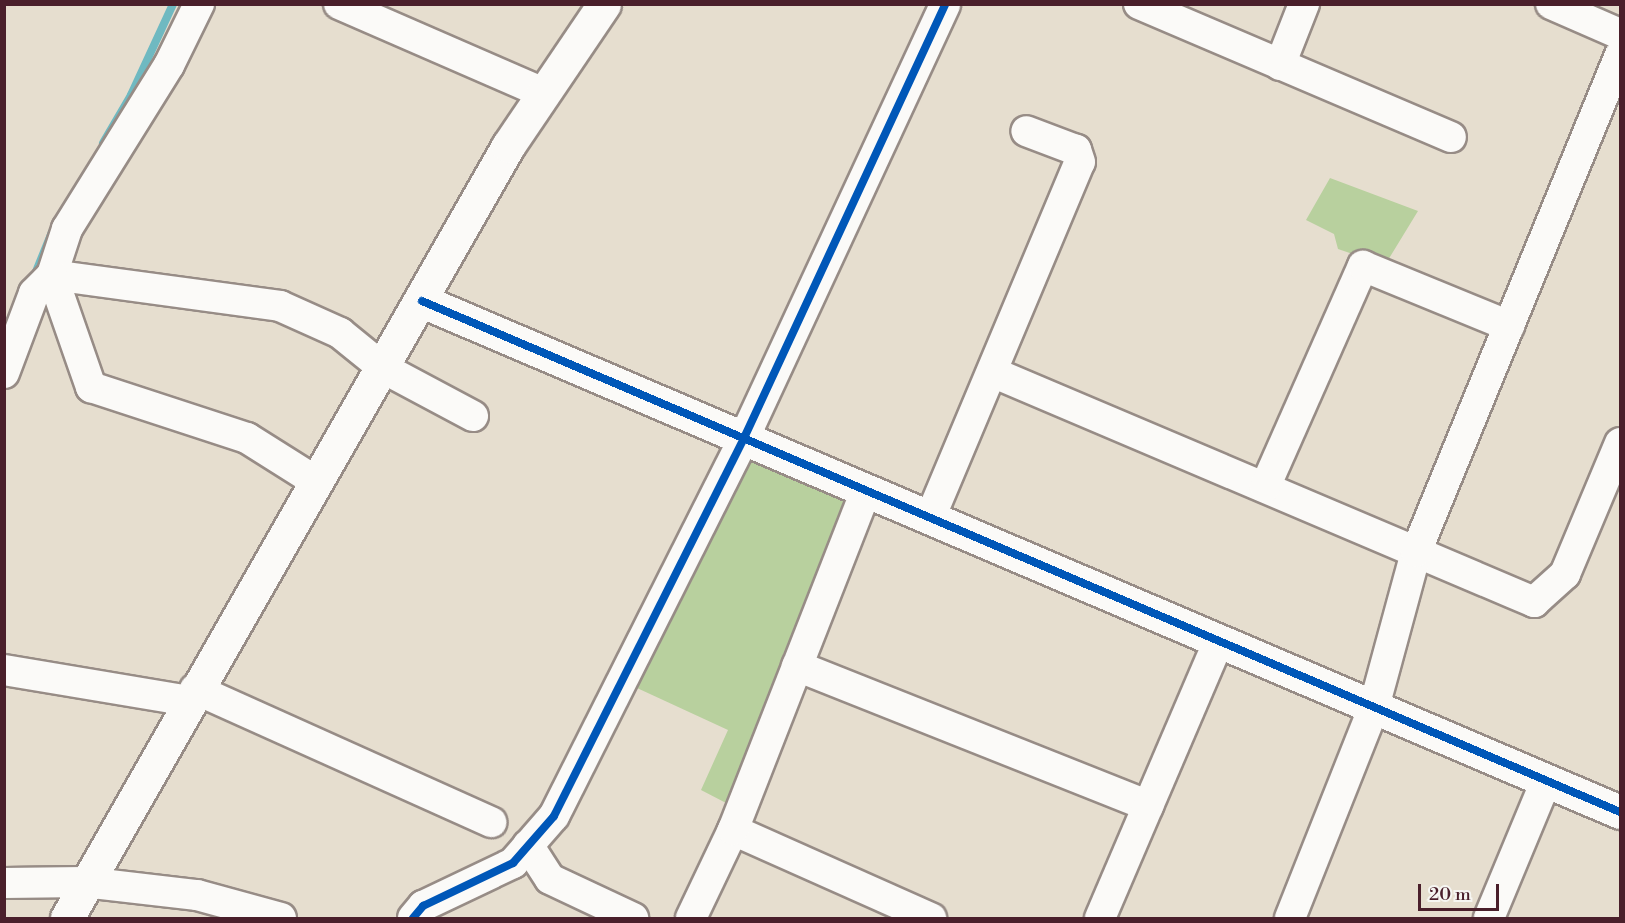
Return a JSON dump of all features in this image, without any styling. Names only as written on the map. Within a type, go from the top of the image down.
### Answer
[{"type":"street","points":[[4,373],[34,293],[52,275],[67,229],[170,65],[199,4]]},
{"type":"street","points":[[339,4],[544,93]]},
{"type":"street","points":[[67,918],[84,882],[422,301],[508,146],[604,4]]},
{"type":"street","points":[[413,918],[423,906],[513,863],[554,816],[744,438],[945,4]]},
{"type":"street","points":[[1139,4],[1451,137]]},
{"type":"street","points":[[1280,65],[1304,4]]},
{"type":"street","points":[[1551,4],[1620,34]]},
{"type":"street","points":[[1290,918],[1374,707],[1416,552],[1620,55]]},
{"type":"street","points":[[930,518],[1080,162],[1076,150],[1026,131]]},
{"type":"street","points":[[1265,488],[1363,266],[1509,326]]},
{"type":"street","points":[[52,275],[280,306],[340,333],[383,368],[473,416]]},
{"type":"street","points":[[52,275],[91,387],[247,438],[316,482]]},
{"type":"street","points":[[422,301],[1620,813]]},
{"type":"street","points":[[992,372],[1534,602],[1565,574],[1620,443]]},
{"type":"street","points":[[691,918],[733,830],[866,491]]},
{"type":"street","points":[[1100,918],[1219,641]]},
{"type":"street","points":[[797,666],[1148,806]]},
{"type":"street","points":[[4,670],[192,695],[491,822]]},
{"type":"street","points":[[1489,918],[1546,781]]},
{"type":"street","points":[[733,830],[931,918]]},
{"type":"street","points":[[528,845],[550,879],[633,918]]},
{"type":"street","points":[[4,883],[84,882],[198,896],[281,918]]},
{"type":"green space","points":[[1330,178],[1418,211],[1385,265],[1338,249],[1334,234],[1306,220]]},
{"type":"green space","points":[[750,455],[851,499],[728,804],[701,790],[728,730],[637,688]]},
{"type":"waterway","points":[[103,143],[131,95],[173,4]]},
{"type":"waterway","points":[[33,279],[52,232]]},
{"type":"cycle path","points":[[413,918],[423,906],[513,863],[554,816],[744,438],[945,4]]},
{"type":"cycle path","points":[[422,301],[1620,812]]}]
